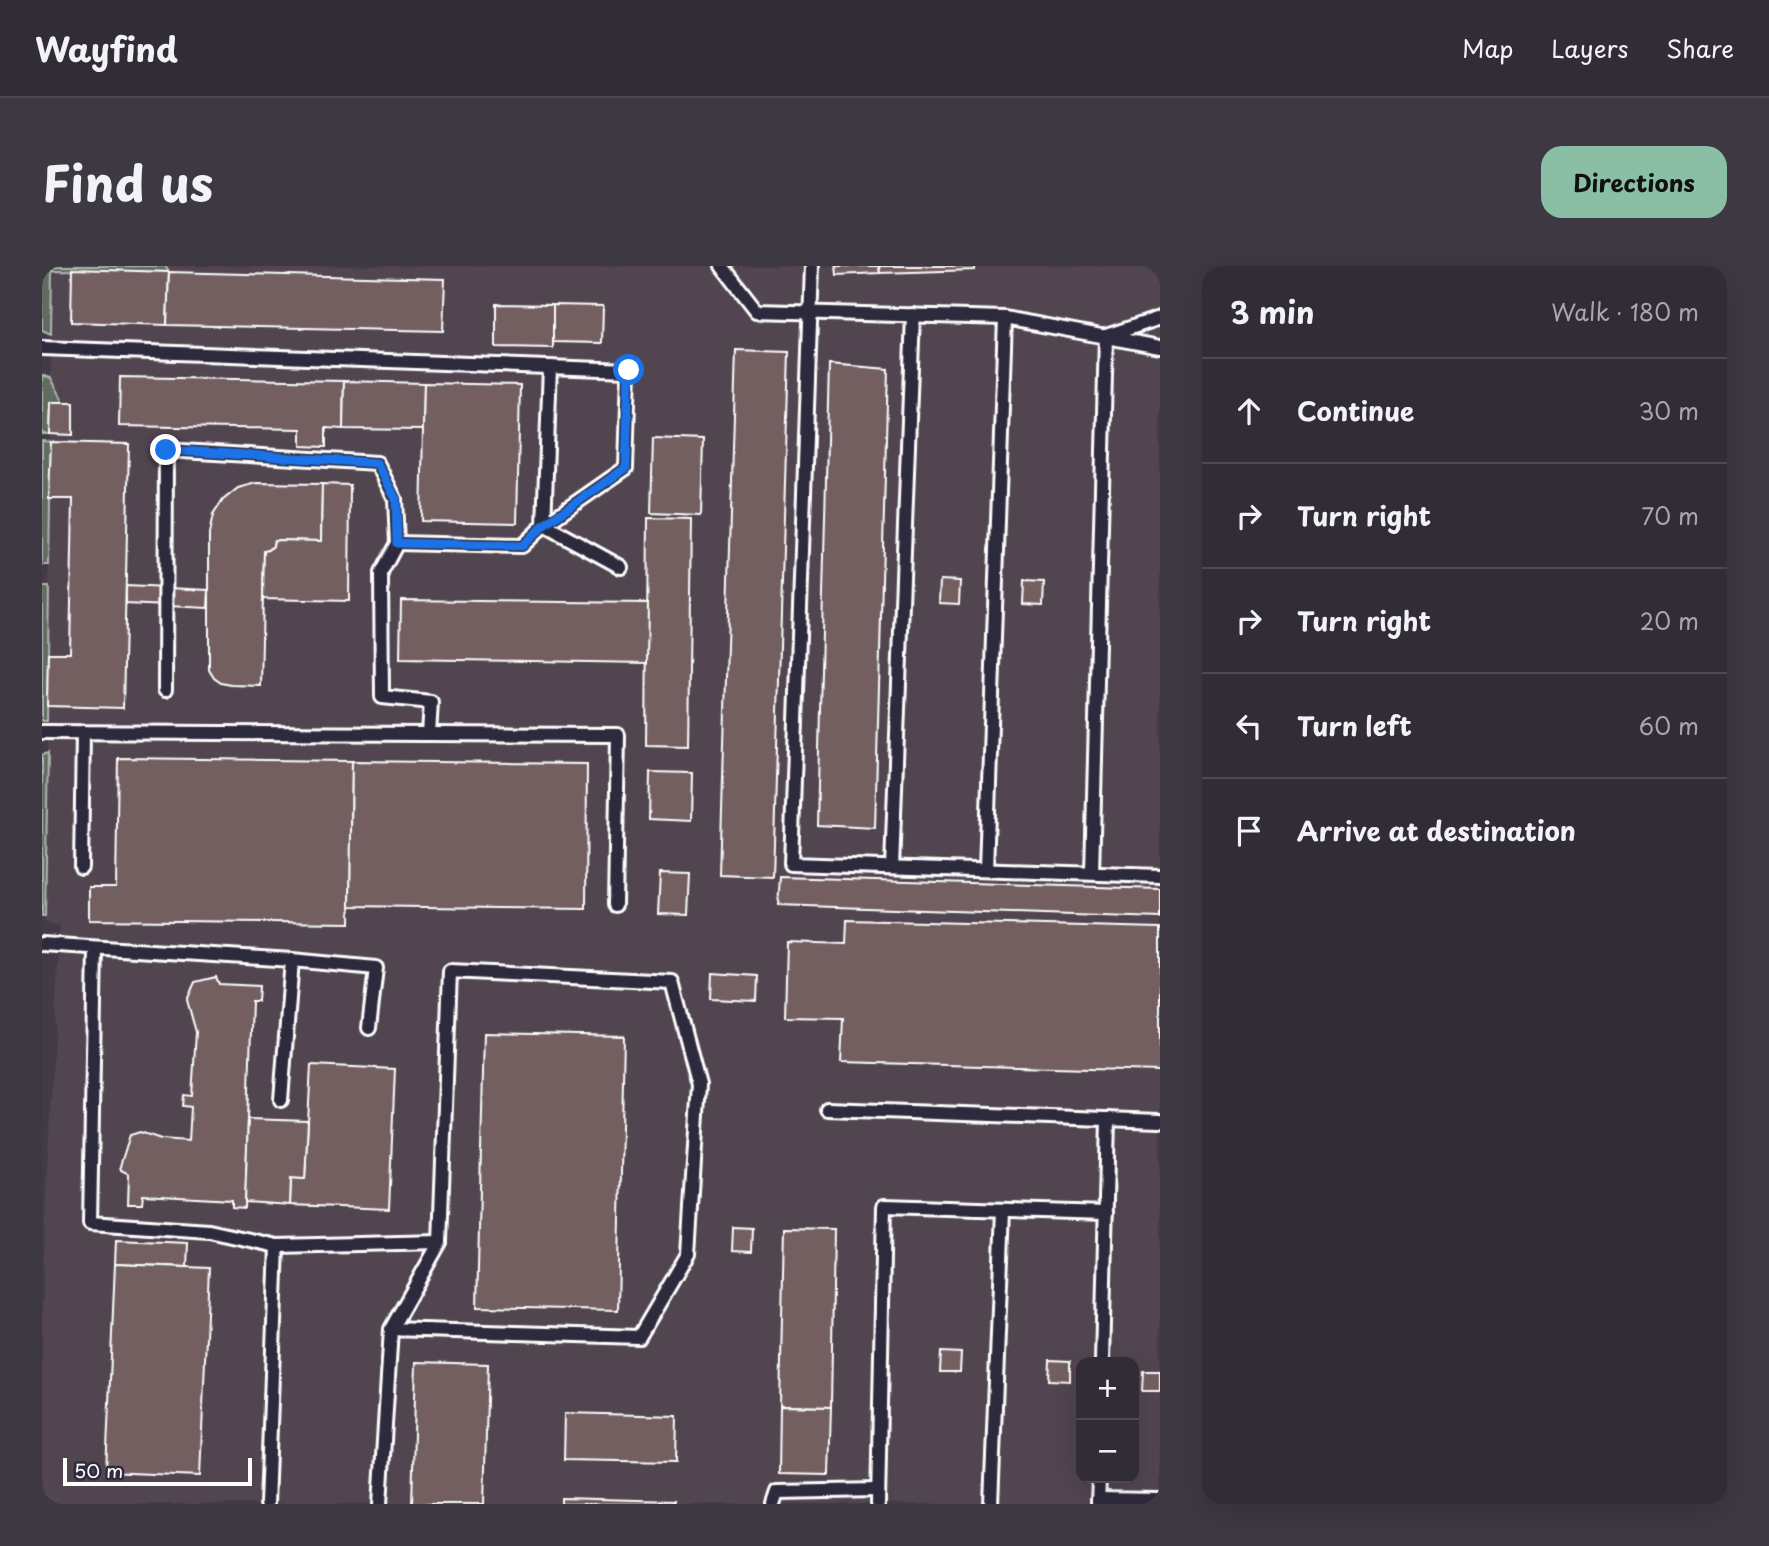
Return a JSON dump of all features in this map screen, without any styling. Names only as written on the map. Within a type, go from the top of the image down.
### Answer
[{"type":"lane","points":[[722,266],[757,311],[1005,317],[1160,347]]},
{"type":"lane","points":[[812,266],[791,864],[1160,876]]},
{"type":"lane","points":[[892,867],[913,315]]},
{"type":"lane","points":[[986,870],[1005,317]]},
{"type":"lane","points":[[1106,336],[1160,318]]},
{"type":"lane","points":[[1092,873],[1106,336]]},
{"type":"lane","points":[[42,348],[629,370],[626,468],[544,525],[522,546],[397,543]]},
{"type":"lane","points":[[544,525],[550,367]]},
{"type":"lane","points":[[165,690],[166,450],[377,463],[396,499],[397,543],[382,573],[382,697],[430,702],[429,734]]},
{"type":"lane","points":[[544,525],[621,567]]},
{"type":"lane","points":[[42,732],[618,735],[615,905]]},
{"type":"lane","points":[[81,866],[83,732]]},
{"type":"lane","points":[[42,944],[376,968],[369,1028]]},
{"type":"lane","points":[[95,948],[90,1223],[209,1231],[277,1246],[440,1242]]},
{"type":"lane","points":[[281,1100],[292,960]]},
{"type":"lane","points":[[380,1504],[391,1329],[440,1242],[450,971],[672,982],[699,1084],[688,1254],[639,1337],[391,1329]]},
{"type":"lane","points":[[827,1109],[1160,1121]]},
{"type":"lane","points":[[1102,1357],[1108,1119]]},
{"type":"lane","points":[[878,1504],[884,1206],[1106,1213]]},
{"type":"lane","points":[[991,1504],[1003,1210]]},
{"type":"lane","points":[[267,1504],[277,1246]]},
{"type":"lane","points":[[1099,1483],[1098,1502],[1160,1500]]},
{"type":"lane","points":[[773,1504],[777,1492],[878,1490]]},
{"type":"shaded area","points":[[46,266],[1160,266],[1160,1504],[42,1504],[42,1312],[60,926],[45,922],[52,270]]},
{"type":"green space","points":[[42,266],[165,266],[169,272],[52,270],[51,334],[42,330]]},
{"type":"green space","points":[[42,375],[51,378],[64,402],[51,402],[50,434],[42,434]]},
{"type":"green space","points":[[42,441],[51,442],[49,565],[42,565]]},
{"type":"green space","points":[[42,587],[49,587],[47,721],[42,721]]},
{"type":"green space","points":[[48,753],[45,916],[42,916],[42,755]]},
{"type":"building","points":[[836,266],[879,266],[880,273],[837,275]]},
{"type":"building","points":[[879,266],[975,266],[975,270],[880,273]]},
{"type":"building","points":[[72,269],[169,272],[167,325],[71,322]]},
{"type":"building","points":[[169,272],[445,279],[443,331],[167,325]]},
{"type":"building","points":[[496,304],[553,305],[553,348],[496,347]]},
{"type":"building","points":[[553,305],[603,306],[602,343],[553,342]]},
{"type":"building","points":[[736,350],[789,352],[773,877],[720,875]]},
{"type":"building","points":[[829,364],[888,369],[875,828],[817,825]]},
{"type":"building","points":[[120,377],[344,381],[343,429],[326,428],[326,447],[301,446],[301,429],[119,426]]},
{"type":"building","points":[[344,381],[424,383],[423,430],[343,429]]},
{"type":"building","points":[[424,383],[520,385],[517,523],[421,521]]},
{"type":"building","points":[[51,402],[73,402],[73,435],[50,434]]},
{"type":"building","points":[[653,438],[703,440],[701,515],[651,513]]},
{"type":"building","points":[[51,442],[129,444],[123,708],[47,706],[48,653],[70,653],[73,499],[49,499]]},
{"type":"building","points":[[256,483],[322,484],[321,541],[274,540],[273,546],[264,551],[261,686],[231,685],[221,683],[209,670],[209,534],[213,515],[223,500],[238,488]]},
{"type":"building","points":[[322,484],[350,485],[349,601],[263,599],[264,551],[273,546],[274,540],[321,541]]},
{"type":"building","points":[[648,518],[691,519],[688,746],[646,745]]},
{"type":"building","points":[[940,580],[960,581],[959,604],[939,603]]},
{"type":"building","points":[[1024,581],[1044,582],[1043,605],[1023,604]]},
{"type":"building","points":[[126,586],[209,590],[208,608],[126,604]]},
{"type":"building","points":[[401,600],[648,603],[647,663],[400,659]]},
{"type":"building","points":[[118,758],[352,761],[350,923],[89,920],[89,887],[116,887]]},
{"type":"building","points":[[352,761],[587,764],[586,909],[350,906]]},
{"type":"building","points":[[650,772],[692,773],[691,821],[649,819]]},
{"type":"building","points":[[660,873],[690,874],[688,915],[658,914]]},
{"type":"building","points":[[780,877],[1160,889],[1160,918],[778,905]]},
{"type":"building","points":[[847,920],[1160,928],[1160,1071],[841,1062],[843,1018],[785,1017],[787,942],[846,944]]},
{"type":"building","points":[[712,973],[757,976],[756,1001],[711,999]]},
{"type":"building","points":[[216,977],[219,984],[259,986],[258,1001],[252,1001],[245,1208],[232,1207],[232,1200],[143,1195],[142,1204],[128,1204],[129,1174],[121,1170],[120,1166],[130,1135],[140,1132],[161,1139],[189,1141],[191,1107],[183,1106],[184,1095],[192,1096],[196,1032],[187,1000],[195,982]]},
{"type":"building","points":[[484,1033],[624,1036],[618,1310],[477,1307]]},
{"type":"building","points":[[311,1065],[395,1069],[389,1209],[290,1205],[291,1178],[305,1179]]},
{"type":"building","points":[[248,1119],[308,1121],[305,1179],[291,1178],[290,1205],[245,1202]]},
{"type":"building","points":[[733,1227],[752,1228],[751,1252],[732,1251]]},
{"type":"building","points":[[784,1228],[834,1229],[831,1407],[780,1406]]},
{"type":"building","points":[[116,1240],[188,1243],[187,1267],[115,1264]]},
{"type":"building","points":[[115,1264],[209,1268],[200,1476],[106,1472]]},
{"type":"building","points":[[941,1352],[961,1353],[960,1372],[940,1372]]},
{"type":"building","points":[[1050,1360],[1070,1361],[1070,1381],[1049,1380]]},
{"type":"building","points":[[416,1362],[488,1364],[484,1504],[412,1504]]},
{"type":"building","points":[[1143,1371],[1160,1371],[1160,1391],[1142,1391]]},
{"type":"building","points":[[780,1406],[831,1407],[829,1475],[779,1474]]},
{"type":"building","points":[[565,1413],[677,1416],[676,1462],[564,1460]]},
{"type":"building","points":[[561,1498],[674,1501],[673,1504],[561,1504]]},
{"type":"route","points":[[166,450],[377,463],[396,499],[397,543],[522,546],[544,525],[626,468],[629,370]]}]
